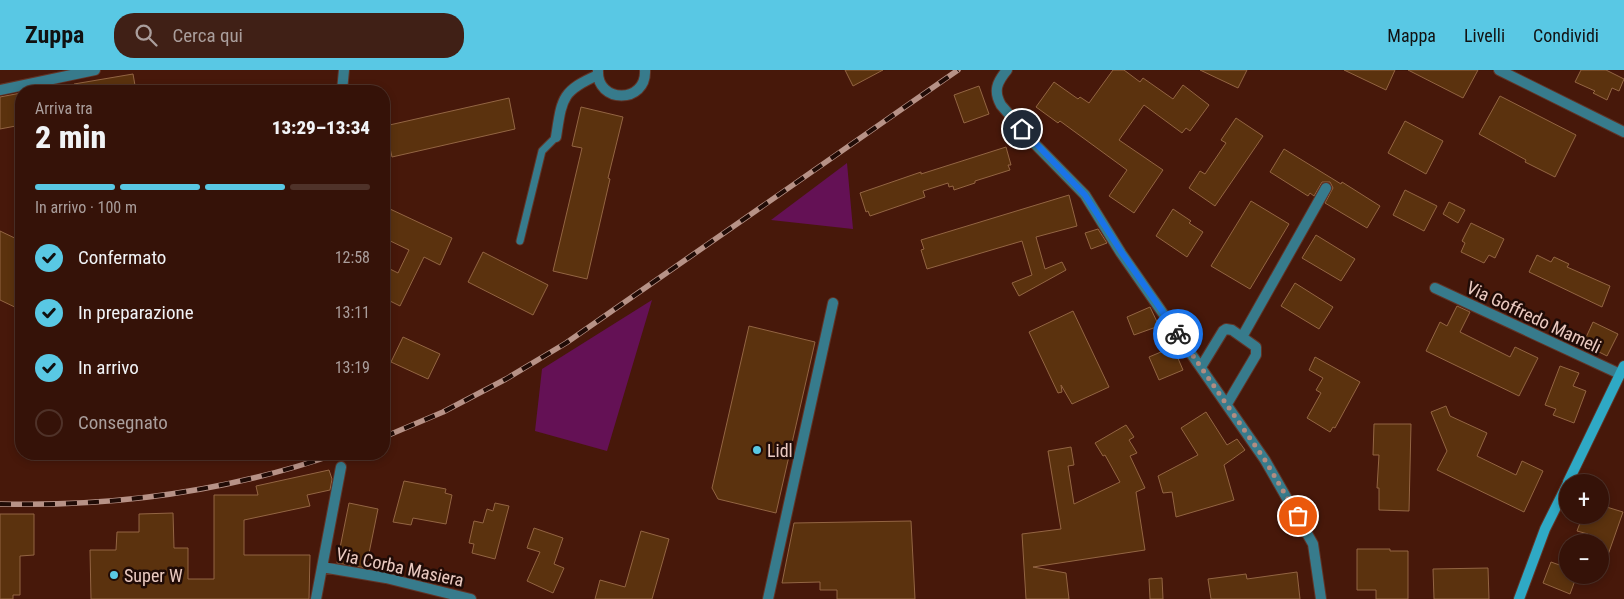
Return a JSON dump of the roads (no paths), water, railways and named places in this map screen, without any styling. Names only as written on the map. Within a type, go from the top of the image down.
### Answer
[{"type":"street","points":[[24,85],[95,70]]},
{"type":"street","points":[[343,85],[344,70]]},
{"type":"street","points":[[556,136],[560,108],[564,97],[575,86],[598,72],[604,89],[611,94],[626,96],[640,88],[644,81],[645,70]]},
{"type":"street","points":[[1007,70],[996,87],[1001,105],[1032,141],[1085,195],[1122,253],[1265,460],[1313,544],[1321,599]]},
{"type":"street","points":[[1499,70],[1624,132]]},
{"type":"street","points":[[0,90],[15,87]]},
{"type":"street","points":[[1242,337],[1326,188]]},
{"type":"street","name":"Via Goffredo Mameli","points":[[1436,288],[1622,370],[1572,474]]},
{"type":"street","points":[[768,599],[833,303]]},
{"type":"street","points":[[1201,367],[1224,330],[1230,329],[1254,345],[1257,352],[1227,404]]},
{"type":"street","points":[[316,599],[342,467]]},
{"type":"street","name":"Via Goffredo Mameli","points":[[1519,599],[1545,529],[1559,501]]},
{"type":"street","name":"Via Corba Masiera","points":[[322,567],[386,578],[471,599]]},
{"type":"lane","points":[[520,241],[542,151],[556,136]]},
{"type":"railway","points":[[390,434],[443,412],[506,379],[566,343],[958,70]]},
{"type":"railway","points":[[0,504],[85,503],[170,494],[254,478],[317,460]]},
{"type":"place","name":"Lidl","points":[[757,450]]},
{"type":"place","name":"Super W","points":[[114,575]]}]
